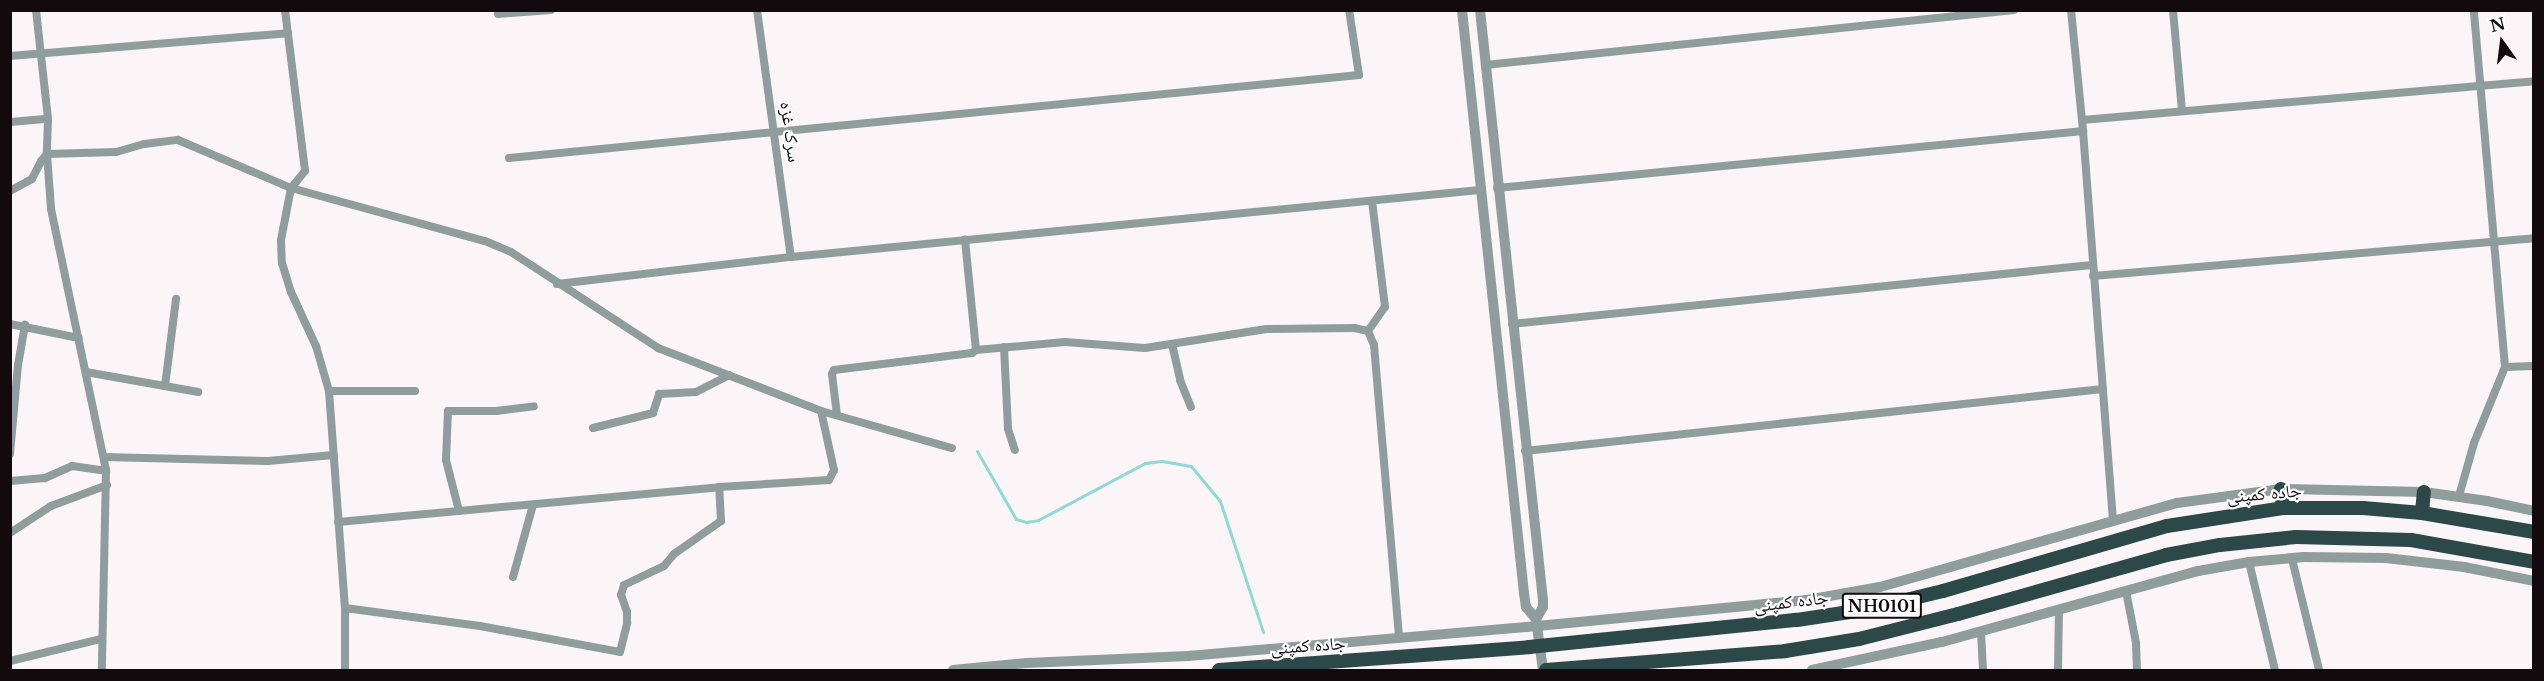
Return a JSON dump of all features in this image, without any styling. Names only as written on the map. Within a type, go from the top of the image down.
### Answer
[{"type":"highway","points":[[2281,489],[2283,508]]},
{"type":"highway","points":[[2422,513],[2424,492]]},
{"type":"highway","name":"جاده کمپنی","points":[[1219,670],[1540,645],[1797,620],[1869,609],[1943,591],[2166,526],[2283,508],[2364,508],[2422,513],[2534,532]]},
{"type":"highway","name":"NH0101","points":[[1544,670],[1785,651],[1859,639],[1958,615],[2166,555],[2220,545],[2296,537],[2411,540],[2534,562]]},
{"type":"street","points":[[36,10],[48,118],[47,154],[51,208],[106,471],[102,670]]},
{"type":"street","points":[[285,10],[305,171],[291,188],[281,240],[282,263],[291,292],[316,346],[329,391],[345,608],[345,670]]},
{"type":"street","points":[[498,14],[550,10]]},
{"type":"street","name":"سرک غزه","points":[[757,10],[790,257]]},
{"type":"street","points":[[509,158],[1359,75],[1349,10]]},
{"type":"street","points":[[1462,10],[1524,593],[1527,607],[1537,623],[1544,670]]},
{"type":"street","points":[[1480,10],[1525,452],[1543,600],[1537,623]]},
{"type":"street","points":[[1485,64],[2014,10]]},
{"type":"street","points":[[2071,10],[2114,519]]},
{"type":"street","points":[[2173,10],[2182,110]]},
{"type":"street","points":[[2459,496],[2474,443],[2505,368],[2474,10]]},
{"type":"street","points":[[10,56],[288,33]]},
{"type":"street","points":[[2082,120],[2534,81]]},
{"type":"street","points":[[1471,98],[1488,97]]},
{"type":"street","points":[[10,122],[48,118]]},
{"type":"street","points":[[1497,188],[2083,131]]},
{"type":"street","points":[[10,191],[32,179],[40,161],[47,154],[116,152],[144,144],[178,140],[291,188],[485,241],[511,252],[658,348],[821,411],[952,448]]},
{"type":"street","points":[[557,284],[790,257],[1480,190]]},
{"type":"street","points":[[1368,331],[1385,307],[1372,201]]},
{"type":"street","points":[[2093,276],[2534,238]]},
{"type":"street","points":[[965,240],[976,350]]},
{"type":"street","points":[[1512,324],[2092,265]]},
{"type":"street","points":[[1491,290],[1508,288]]},
{"type":"street","points":[[165,386],[177,299]]},
{"type":"street","points":[[10,324],[79,338]]},
{"type":"street","points":[[10,454],[18,365],[25,326]]},
{"type":"street","points":[[837,415],[832,374],[834,370],[972,353],[976,350],[1065,342],[1125,347],[1172,344],[1267,329],[1354,328],[1368,331]]},
{"type":"street","points":[[1368,331],[1374,345],[1398,637]]},
{"type":"street","points":[[1172,344],[1180,380],[1191,407]]},
{"type":"street","points":[[1004,347],[1008,429],[1015,450]]},
{"type":"street","points":[[2505,368],[2534,366]]},
{"type":"street","points":[[86,372],[198,392]]},
{"type":"street","points":[[593,428],[653,413],[659,394],[696,392],[729,375]]},
{"type":"street","points":[[1525,452],[2103,389]]},
{"type":"street","points":[[329,391],[415,391]]},
{"type":"street","points":[[459,511],[446,460],[447,411],[496,411],[534,406]]},
{"type":"street","points":[[338,522],[719,487],[829,480],[834,470],[821,411]]},
{"type":"street","points":[[104,457],[268,461],[334,454]]},
{"type":"street","points":[[10,481],[45,478],[72,466],[106,471]]},
{"type":"street","points":[[10,533],[51,506],[107,485]]},
{"type":"street","points":[[345,608],[480,626],[620,652],[627,623],[627,612],[621,596],[624,585],[664,566],[674,554],[721,521],[719,487]]},
{"type":"street","points":[[953,670],[1027,663],[1188,656],[1807,600],[1880,587],[2177,502],[2281,489],[2424,492],[2459,496],[2534,511]]},
{"type":"street","points":[[513,577],[533,505]]},
{"type":"street","points":[[1812,670],[1869,660],[1981,632],[2198,571],[2249,562],[2386,558],[2464,567],[2534,581]]},
{"type":"street","points":[[2292,559],[2319,670]]},
{"type":"street","points":[[2249,562],[2275,670]]},
{"type":"street","points":[[2126,591],[2136,643],[2137,670]]},
{"type":"street","points":[[2058,670],[2059,609]]},
{"type":"street","points":[[1981,632],[1983,670]]},
{"type":"street","points":[[10,661],[101,639]]},
{"type":"waterway","points":[[977,451],[1016,519],[1026,522],[1038,520],[1145,463],[1162,461],[1191,466],[1220,501],[1263,632]]}]
